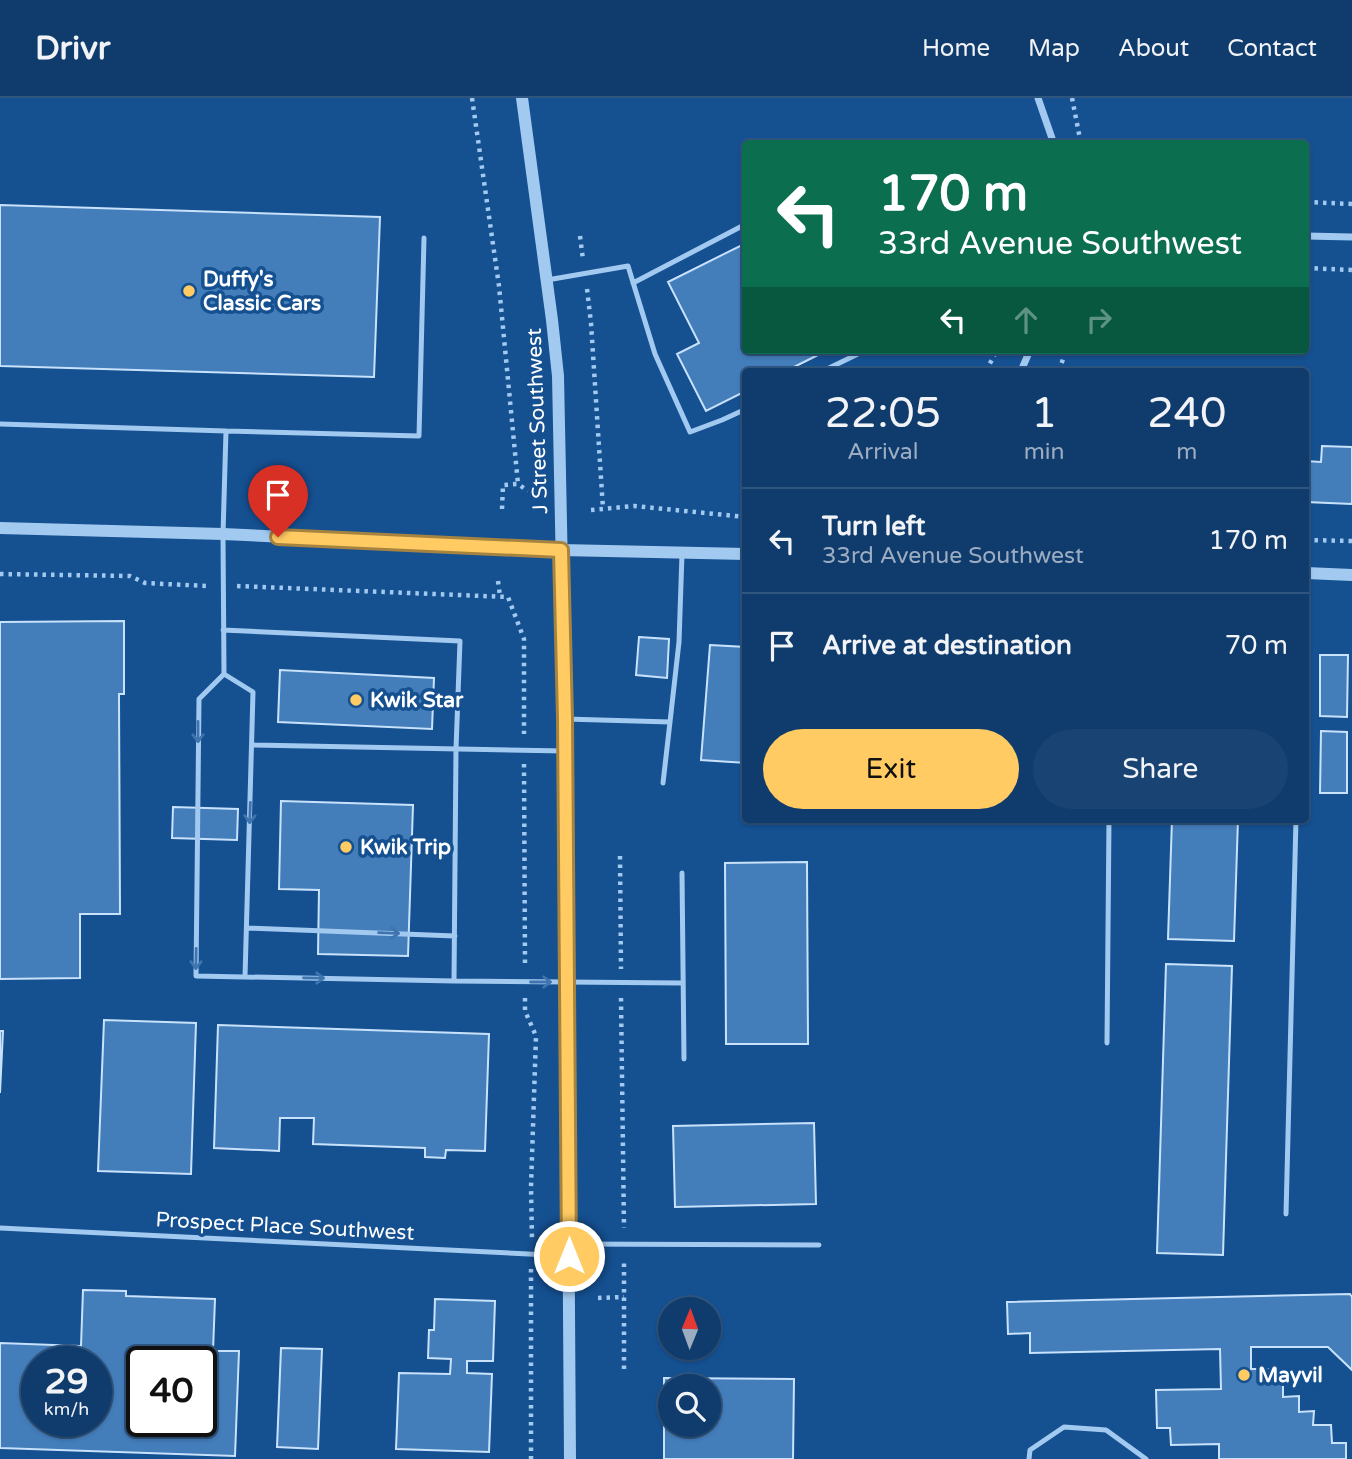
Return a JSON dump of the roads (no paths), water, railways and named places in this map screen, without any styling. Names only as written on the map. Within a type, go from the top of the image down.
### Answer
[{"type":"street","name":"J Street Southwest","points":[[522,98],[558,376],[565,719],[570,1459]]},
{"type":"street","points":[[1038,98],[1053,140]]},
{"type":"street","points":[[1309,236],[1352,237]]},
{"type":"street","points":[[0,528],[223,534],[561,550],[742,554]]},
{"type":"street","points":[[1309,573],[1352,575]]},
{"type":"lane","points":[[634,283],[742,226]]},
{"type":"lane","points":[[0,424],[419,436],[424,238]]},
{"type":"lane","points":[[547,280],[628,266],[654,354],[690,432],[742,411]]},
{"type":"lane","points":[[829,368],[858,354]]},
{"type":"lane","points":[[226,431],[223,534],[224,674],[198,699],[196,976],[682,983]]},
{"type":"lane","points":[[663,783],[679,642],[682,553]]},
{"type":"lane","points":[[223,630],[460,641],[454,981]]},
{"type":"lane","points":[[224,674],[253,692],[245,977]]},
{"type":"lane","points":[[565,719],[670,722]]},
{"type":"lane","points":[[253,745],[565,751]]},
{"type":"lane","points":[[1107,1043],[1109,823]]},
{"type":"lane","points":[[1286,1214],[1296,823]]},
{"type":"lane","points":[[682,873],[684,1059]]},
{"type":"lane","points":[[247,928],[455,936]]},
{"type":"lane","name":"Prospect Place Southwest","points":[[0,1228],[531,1254],[624,1244],[820,1245]]},
{"type":"lane","points":[[1029,1459],[1030,1450],[1064,1427],[1106,1430],[1146,1459]]},
{"type":"place","name":"Duffy's Classic Cars","points":[[189,291]]},
{"type":"place","name":"Kwik Star","points":[[356,700]]},
{"type":"place","name":"Kwik Trip","points":[[346,847]]},
{"type":"place","name":"Mayvil","points":[[1244,1375]]}]
